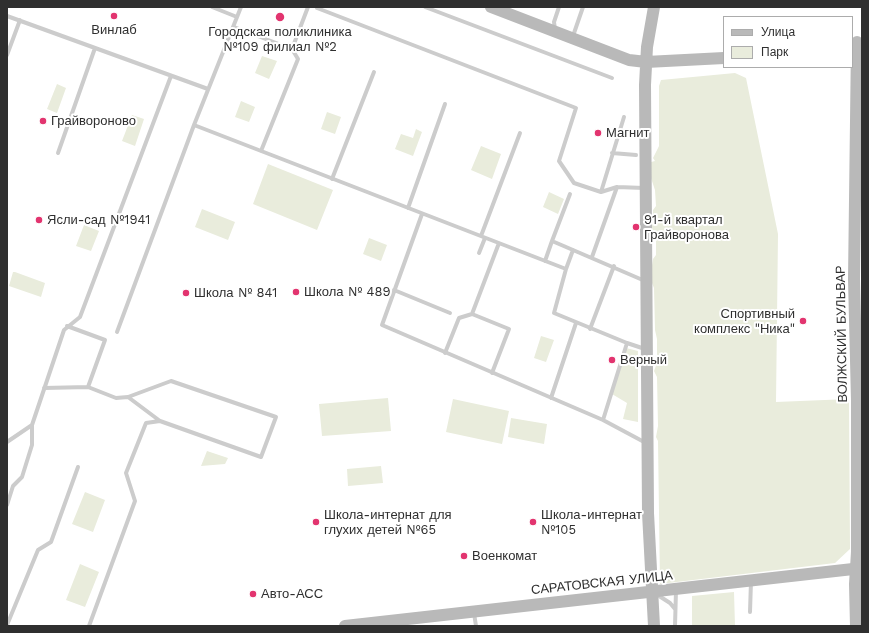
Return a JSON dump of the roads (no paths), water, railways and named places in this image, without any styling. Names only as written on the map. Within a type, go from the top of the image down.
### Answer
[{"type":"street","points":[[491,7],[630,60],[646,62],[723,58]]},
{"type":"street","points":[[654,7],[644,85],[647,188],[648,513],[654,626]]},
{"type":"street","name":"ВОЛЖСКИЙ БУЛЬВАР","points":[[856,626],[859,568],[860,401],[857,42]]},
{"type":"street","name":"САРАТОВСКАЯ УЛИЦА","points":[[345,626],[387,624],[474,611],[676,590],[859,568]]},
{"type":"lane","points":[[212,7],[238,17]]},
{"type":"lane","points":[[117,332],[194,125],[241,7]]},
{"type":"lane","points":[[292,50],[308,7]]},
{"type":"lane","points":[[318,7],[576,108],[560,161],[574,183],[601,192],[617,186],[647,188]]},
{"type":"lane","points":[[425,7],[612,78]]},
{"type":"lane","points":[[555,31],[554,22],[559,7]]},
{"type":"lane","points":[[572,38],[583,7]]},
{"type":"lane","points":[[7,16],[208,89]]},
{"type":"lane","points":[[7,55],[20,20]]},
{"type":"lane","points":[[234,27],[292,50],[298,59],[261,151]]},
{"type":"lane","points":[[58,153],[95,48]]},
{"type":"lane","points":[[332,179],[374,72]]},
{"type":"lane","points":[[7,505],[13,486],[22,477],[32,445],[32,425],[67,326],[80,317],[171,76]]},
{"type":"lane","points":[[408,208],[445,104]]},
{"type":"lane","points":[[601,192],[624,117]]},
{"type":"lane","points":[[194,125],[566,269]]},
{"type":"lane","points":[[479,253],[483,237],[520,133]]},
{"type":"lane","points":[[612,153],[636,155]]},
{"type":"lane","points":[[592,257],[617,186]]},
{"type":"lane","points":[[545,261],[570,194]]},
{"type":"lane","points":[[422,214],[382,325],[603,420],[648,443]]},
{"type":"lane","points":[[552,241],[614,266],[647,282]]},
{"type":"lane","points":[[472,314],[500,243]]},
{"type":"lane","points":[[573,250],[566,269],[554,313],[590,329],[648,349]]},
{"type":"lane","points":[[590,329],[614,266]]},
{"type":"lane","points":[[394,290],[450,313]]},
{"type":"lane","points":[[445,353],[459,318],[472,314],[509,329],[492,373]]},
{"type":"lane","points":[[551,398],[576,323]]},
{"type":"lane","points":[[67,326],[105,340],[88,387]]},
{"type":"lane","points":[[603,420],[627,343]]},
{"type":"lane","points":[[44,388],[88,387],[116,398],[128,397],[171,381],[276,417],[261,457],[160,421],[128,397]]},
{"type":"lane","points":[[89,626],[135,501],[126,473],[146,423],[160,421]]},
{"type":"lane","points":[[7,442],[32,425]]},
{"type":"lane","points":[[7,625],[38,550],[51,542],[78,467]]},
{"type":"lane","points":[[750,612],[751,581]]},
{"type":"lane","points":[[675,626],[676,590]]},
{"type":"lane","points":[[653,592],[670,603],[675,610]]},
{"type":"lane","points":[[7,611],[13,612]]},
{"type":"lane","points":[[474,611],[476,626]]},
{"type":"place","name":"Винлаб","points":[[114,16]]},
{"type":"place","name":"Городская поликлиника №109 филиал №2","points":[[280,17]]},
{"type":"place","name":"Грайвороново","points":[[43,121]]},
{"type":"place","name":"Магнит","points":[[598,133]]},
{"type":"place","name":"Ясли-сад №1941","points":[[39,220]]},
{"type":"place","name":"91-й квартал Грайворонова","points":[[636,227]]},
{"type":"place","name":"Школа № 489","points":[[296,292]]},
{"type":"place","name":"Школа № 841","points":[[186,293]]},
{"type":"place","name":"Спортивный комплекс \"Ника\"","points":[[803,321]]},
{"type":"place","name":"Верный","points":[[612,360]]},
{"type":"place","name":"Школа-интернат для глухих детей №65","points":[[316,522]]},
{"type":"place","name":"Школа-интернат №105","points":[[533,522]]},
{"type":"place","name":"Военкомат","points":[[464,556]]},
{"type":"place","name":"Авто-АСС","points":[[253,594]]}]
